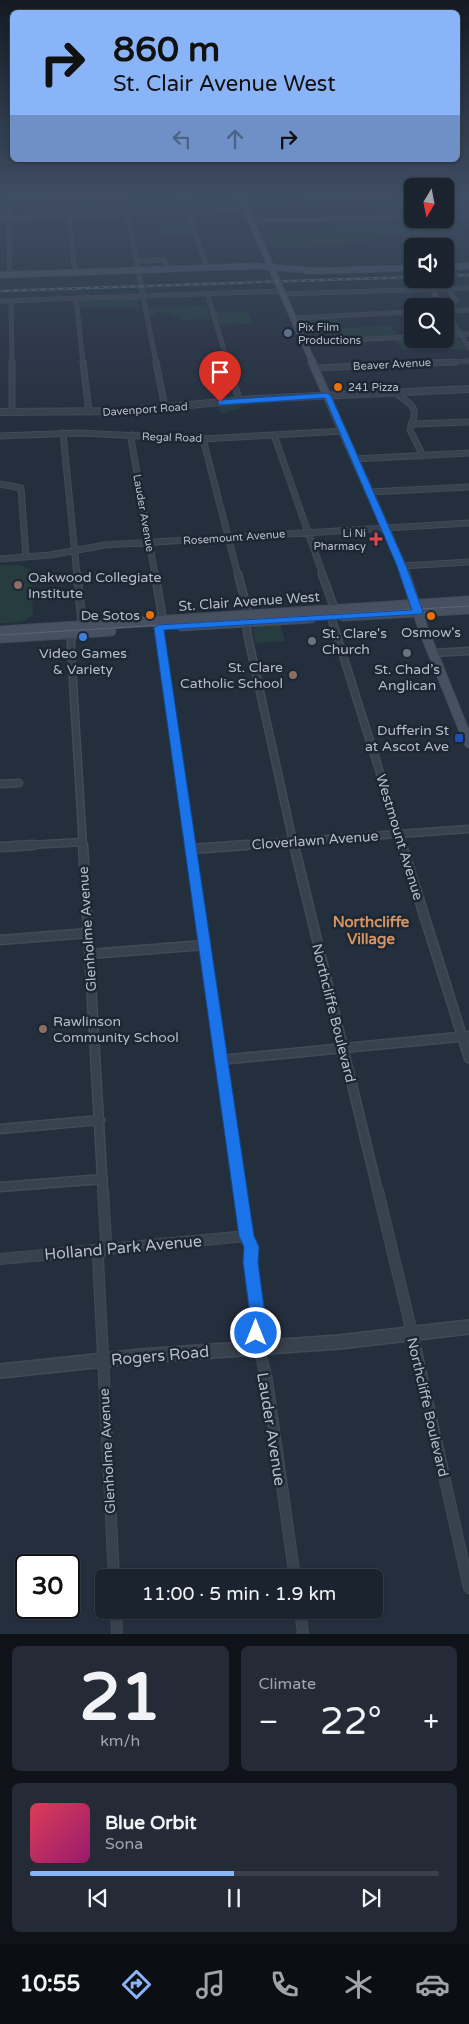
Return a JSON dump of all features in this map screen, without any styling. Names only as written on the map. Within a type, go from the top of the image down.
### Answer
[{"type":"main road","points":[[0,275],[70,272]]},
{"type":"main road","points":[[273,272],[402,566],[433,653],[469,743]]},
{"type":"main road","name":"St. Clair Avenue West","points":[[0,631],[161,624],[417,608],[469,602]]},
{"type":"main road","name":"St. Clair Avenue West","points":[[417,608],[469,609]]},
{"type":"main road","name":"St. Clair Avenue West","points":[[0,638],[74,634],[161,624]]},
{"type":"street","points":[[139,272],[144,308],[165,408]]},
{"type":"street","points":[[0,301],[206,293],[448,288],[456,301]]},
{"type":"street","points":[[454,288],[469,288]]},
{"type":"street","points":[[431,289],[437,298]]},
{"type":"street","points":[[206,293],[239,400]]},
{"type":"street","points":[[76,298],[89,412]]},
{"type":"street","points":[[11,300],[12,412]]},
{"type":"street","points":[[454,311],[469,310]]},
{"type":"street","points":[[293,318],[404,312]]},
{"type":"street","points":[[454,324],[469,347]]},
{"type":"street","points":[[454,335],[469,334]]},
{"type":"street","points":[[304,342],[404,337]]},
{"type":"street","name":"Beaver Avenue","points":[[315,368],[469,361]]},
{"type":"street","name":"Davenport Road","points":[[0,412],[89,412],[165,408],[239,400],[469,389]]},
{"type":"street","points":[[395,392],[414,408],[416,414],[410,430],[422,456]]},
{"type":"street","points":[[411,424],[469,422]]},
{"type":"street","name":"Regal Road","points":[[0,436],[63,433],[203,439],[343,432]]},
{"type":"street","points":[[63,433],[81,626],[74,634]]},
{"type":"street","name":"Westmount Avenue","points":[[274,435],[333,613],[398,834],[466,1036],[469,1058]]},
{"type":"street","name":"Lauder Avenue","points":[[133,436],[131,439],[161,624],[220,1060],[247,1236],[251,1247],[250,1262],[256,1307],[256,1327],[262,1368],[267,1380],[294,1569]]},
{"type":"street","name":"Northcliffe Boulevard","points":[[203,439],[243,590],[247,618],[294,842],[417,1355],[469,1588]]},
{"type":"street","points":[[355,459],[469,453]]},
{"type":"street","points":[[0,484],[22,488],[26,557]]},
{"type":"street","points":[[369,492],[469,486]]},
{"type":"street","name":"Rosemount Avenue","points":[[0,559],[105,545],[469,523]]},
{"type":"street","points":[[402,566],[469,562]]},
{"type":"street","name":"Glenholme Avenue","points":[[74,634],[71,638],[72,676],[106,1236],[98,1257],[114,1569]]},
{"type":"street","points":[[433,653],[469,651]]},
{"type":"street","points":[[0,784],[19,783]]},
{"type":"street","name":"Cloverlawn Avenue","points":[[190,849],[469,830]]},
{"type":"street","points":[[0,847],[82,842]]},
{"type":"street","points":[[0,940],[88,933]]},
{"type":"street","points":[[90,954],[204,945]]},
{"type":"street","points":[[220,1060],[466,1036]]},
{"type":"street","points":[[0,1129],[100,1120]]},
{"type":"street","points":[[0,1188],[103,1179]]},
{"type":"street","name":"Holland Park Avenue","points":[[0,1258],[247,1236]]},
{"type":"street","name":"Rogers Road","points":[[0,1372],[103,1360],[339,1342],[469,1327]]},
{"type":"street","points":[[116,1619],[117,1634]]},
{"type":"street","points":[[302,1619],[304,1634]]},
{"type":"green space","points":[[137,298],[140,307],[81,308],[81,300]]},
{"type":"green space","points":[[207,306],[210,319],[181,320],[179,315],[156,312],[156,316],[149,316],[148,308]]},
{"type":"green space","points":[[247,311],[252,324],[220,325],[215,312]]},
{"type":"green space","points":[[336,317],[341,328],[390,325],[397,336],[337,339],[334,333],[306,334],[304,331],[309,333],[321,332],[319,328],[304,329],[300,320]]},
{"type":"green space","points":[[454,336],[456,336],[466,349],[402,350],[396,339],[404,339],[404,348],[454,348]]},
{"type":"green space","points":[[299,400],[239,406],[240,408],[221,414],[218,406]]},
{"type":"green space","name":"Oakwood Collegiate Institute","points":[[0,565],[20,565],[31,570],[33,614],[26,620],[0,623]]},
{"type":"green space","points":[[280,624],[285,641],[255,643],[253,629],[258,628],[258,625]]},
{"type":"tram line","points":[[0,635],[469,606]]},
{"type":"railway","points":[[454,276],[469,275]]},
{"type":"railway","points":[[0,291],[404,277]]},
{"type":"place","name":"Pix Film Productions","points":[[288,333]]},
{"type":"place","name":"241 Pizza","points":[[338,387]]},
{"type":"place","name":"Li Ni Pharmacy","points":[[376,539]]},
{"type":"place","name":"Oakwood Collegiate Institute","points":[[18,585]]},
{"type":"place","name":"De Sotos","points":[[150,615]]},
{"type":"place","name":"Osmow's","points":[[431,616]]},
{"type":"place","name":"Video Games & Variety","points":[[83,637]]},
{"type":"place","name":"St. Clare's Church","points":[[312,641]]},
{"type":"place","name":"St. Chad’s Anglican","points":[[407,653]]},
{"type":"place","name":"St. Clare Catholic School","points":[[293,675]]},
{"type":"place","name":"Dufferin St at Ascot Ave","points":[[459,738]]},
{"type":"place","name":"Rawlinson Community School","points":[[43,1029]]},
{"type":"district","name":"Northcliffe Village","points":[[371,930]]},
{"type":"route","points":[[220,402],[327,396],[411,587],[418,612],[158,628],[225,1098],[247,1236],[251,1247],[250,1262],[256,1307],[256,1333]]}]
